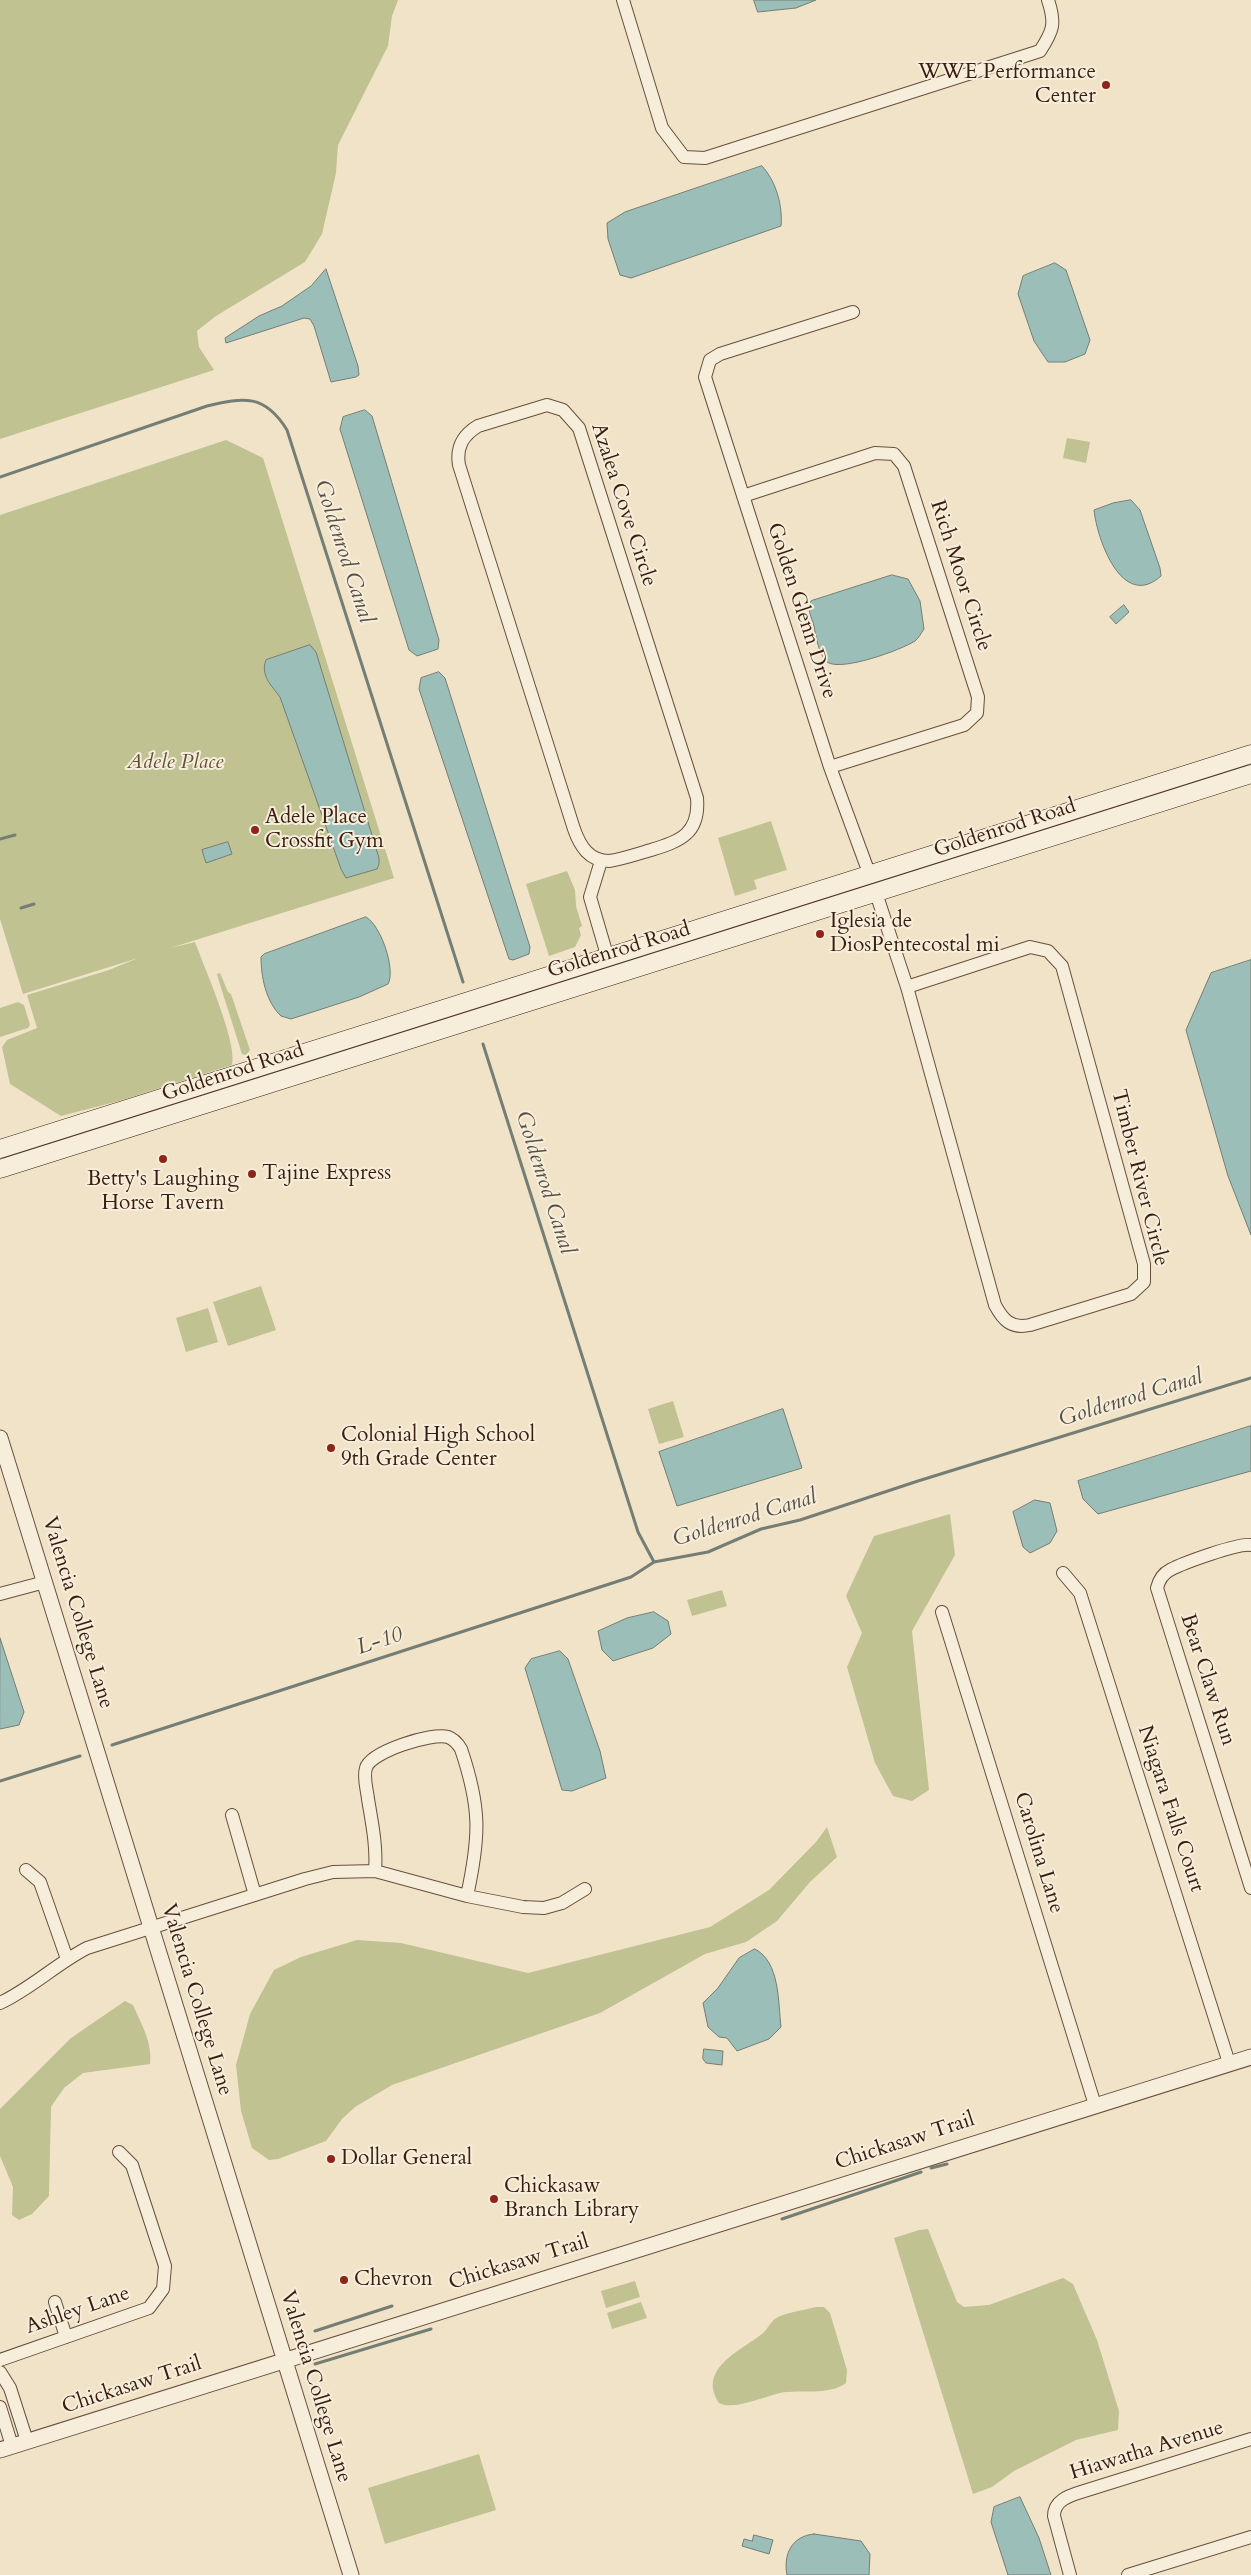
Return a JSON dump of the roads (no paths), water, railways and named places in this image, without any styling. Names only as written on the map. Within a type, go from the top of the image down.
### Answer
[{"type":"main road","name":"Goldenrod Road","points":[[0,1149],[278,1062],[608,955],[1251,754]]},
{"type":"main road","name":"Goldenrod Road","points":[[0,1169],[1251,774]]},
{"type":"main road","points":[[616,976],[625,961],[633,955],[636,947]]},
{"type":"main road","points":[[579,987],[586,978],[600,969],[608,955]]},
{"type":"main road","points":[[261,1088],[277,1068],[278,1062]]},
{"type":"street","points":[[623,0],[662,128],[684,157],[705,158],[1040,51],[1052,32],[1052,12],[1048,0]]},
{"type":"street","name":"Golden Glenn Drive","points":[[853,312],[720,354],[710,360],[705,377],[830,767],[870,873]]},
{"type":"street","name":"Azalea Cove Circle","points":[[547,405],[563,410],[579,428],[696,798],[698,810],[692,828],[678,842],[619,859],[601,861],[593,858],[582,846],[574,829],[458,459],[461,443],[475,428],[547,405]]},
{"type":"street","name":"Rich Moor Circle","points":[[743,496],[875,453],[894,454],[904,466],[978,697],[977,713],[964,726],[830,767]]},
{"type":"street","points":[[601,861],[590,897],[608,955]]},
{"type":"street","name":"Timber River Circle","points":[[876,893],[907,987],[995,1305],[1003,1320],[1018,1327],[1030,1326],[1131,1294],[1144,1282],[1144,1264],[1062,966],[1048,951],[1030,947],[907,987]]},
{"type":"street","name":"Valencia College Lane","points":[[0,1438],[351,2575]]},
{"type":"street","name":"Bear Claw Run","points":[[1251,1545],[1230,1548],[1169,1570],[1159,1579],[1157,1588],[1251,1888]]},
{"type":"street","name":"Niagara Falls Court","points":[[1062,1573],[1080,1593],[1230,2063]]},
{"type":"street","points":[[0,1594],[45,1582]]},
{"type":"street","name":"Carolina Lane","points":[[942,1612],[1095,2106]]},
{"type":"street","points":[[375,1871],[376,1856],[365,1778],[368,1763],[375,1756],[386,1751],[433,1736],[448,1737],[456,1741],[461,1749],[477,1808],[477,1851],[467,1896]]},
{"type":"street","points":[[232,1815],[255,1895]]},
{"type":"street","points":[[26,1870],[40,1882],[67,1959]]},
{"type":"street","points":[[0,2004],[40,1981],[67,1959],[87,1948],[324,1874],[375,1871],[467,1896],[523,1907],[544,1908],[562,1904],[585,1889]]},
{"type":"street","name":"Chickasaw Trail","points":[[13,2446],[1251,2057]]},
{"type":"street","name":"Ashley Lane","points":[[0,2360],[149,2308],[163,2289],[165,2266],[132,2165],[119,2152]]},
{"type":"street","points":[[55,2302],[66,2337]]},
{"type":"street","points":[[0,2372],[10,2388],[13,2446]]},
{"type":"street","points":[[0,2407],[13,2446]]},
{"type":"street","name":"Hiawatha Avenue","points":[[1070,2575],[1055,2526],[1054,2511],[1058,2504],[1067,2497],[1251,2439]]},
{"type":"street","points":[[1128,2575],[1251,2537]]},
{"type":"water","points":[[754,0],[816,0],[796,8],[758,12]]},
{"type":"water","points":[[762,166],[778,194],[781,226],[631,278],[620,275],[608,239],[607,223],[625,212]]},
{"type":"water","points":[[1055,263],[1066,270],[1090,340],[1085,354],[1065,362],[1048,362],[1034,341],[1018,294],[1023,276]]},
{"type":"water","points":[[326,269],[358,366],[359,375],[331,382],[314,326],[310,319],[304,318],[226,343],[225,338],[259,316],[282,306],[311,286]]},
{"type":"water","points":[[365,410],[372,416],[439,640],[438,649],[417,656],[409,650],[340,429],[343,417]]},
{"type":"water","points":[[1131,500],[1140,510],[1160,568],[1161,576],[1147,584],[1134,585],[1123,578],[1106,553],[1096,523],[1094,510],[1113,503]]},
{"type":"water","points":[[892,575],[908,579],[920,601],[924,629],[919,637],[908,645],[871,659],[845,664],[827,662],[820,650],[809,610],[811,601]]},
{"type":"water","points":[[1124,605],[1129,612],[1116,624],[1110,617]]},
{"type":"water","points":[[310,645],[316,652],[379,858],[377,869],[346,878],[341,869],[280,697],[267,680],[264,670],[266,660]]},
{"type":"water","points":[[439,672],[445,678],[530,947],[529,954],[513,960],[509,959],[419,689],[421,678]]},
{"type":"water","points":[[228,842],[232,854],[206,863],[202,850]]},
{"type":"water","points":[[366,917],[377,929],[386,948],[390,969],[388,984],[359,997],[291,1019],[281,1016],[272,1004],[265,989],[261,957],[264,954]]},
{"type":"water","points":[[1251,960],[1251,1235],[1228,1176],[1186,1030],[1211,973]]},
{"type":"water","points":[[783,1409],[802,1468],[677,1506],[659,1452]]},
{"type":"water","points":[[1251,1426],[1251,1471],[1098,1514],[1083,1499],[1078,1481]]},
{"type":"water","points":[[1035,1500],[1050,1503],[1057,1531],[1050,1543],[1030,1553],[1023,1547],[1013,1512]]},
{"type":"water","points":[[654,1612],[668,1621],[671,1634],[653,1648],[613,1661],[602,1650],[598,1631],[627,1618]]},
{"type":"water","points":[[0,1638],[24,1712],[19,1725],[0,1729]]},
{"type":"water","points":[[560,1651],[568,1659],[600,1751],[606,1778],[572,1791],[562,1790],[525,1668],[531,1659]]},
{"type":"water","points":[[755,1949],[769,1963],[773,1973],[778,1994],[781,2027],[769,2039],[737,2051],[727,2038],[719,2037],[708,2027],[703,2003],[718,1988],[739,1958]]},
{"type":"water","points":[[704,2049],[723,2051],[722,2065],[706,2063],[703,2059]]},
{"type":"water","points":[[1020,2497],[1039,2538],[1051,2575],[1008,2575],[991,2522],[994,2507]]},
{"type":"water","points":[[814,2534],[861,2541],[870,2554],[869,2575],[787,2575],[786,2560],[791,2547],[800,2538]]},
{"type":"water","points":[[754,2535],[773,2540],[769,2554],[742,2546],[744,2539],[752,2541]]},
{"type":"waterway","name":"Goldenrod Canal","points":[[0,477],[220,403],[243,400],[253,401],[262,404],[279,418],[287,430],[463,982]]},
{"type":"waterway","points":[[0,839],[15,835]]},
{"type":"waterway","points":[[21,908],[34,904]]},
{"type":"waterway","name":"Goldenrod Canal","points":[[483,1044],[638,1532],[654,1562]]},
{"type":"waterway","name":"Goldenrod Canal","points":[[112,1745],[631,1577],[654,1562],[708,1552],[761,1529],[800,1520],[918,1481],[1251,1378]]},
{"type":"waterway","name":"L-10","points":[[0,1781],[80,1756]]},
{"type":"waterway","points":[[931,2168],[947,2164]]},
{"type":"waterway","points":[[782,2219],[921,2172]]},
{"type":"waterway","points":[[315,2331],[392,2306]]},
{"type":"waterway","points":[[315,2364],[431,2329]]},
{"type":"place","name":"WWE Performance Center","points":[[1106,85]]},
{"type":"place","name":"Adele Place Crossfit Gym","points":[[255,830]]},
{"type":"place","name":"Iglesia de DiosPentecostal mi","points":[[820,934]]},
{"type":"place","name":"Betty's Laughing Horse Tavern","points":[[163,1159]]},
{"type":"place","name":"Tajine Express","points":[[252,1174]]},
{"type":"place","name":"Colonial High School 9th Grade Center","points":[[331,1448]]},
{"type":"place","name":"Dollar General","points":[[331,2159]]},
{"type":"place","name":"Chickasaw Branch Library","points":[[494,2199]]},
{"type":"place","name":"Chevron","points":[[344,2280]]},
{"type":"park label","name":"Adele Place","points":[[175,763]]}]
